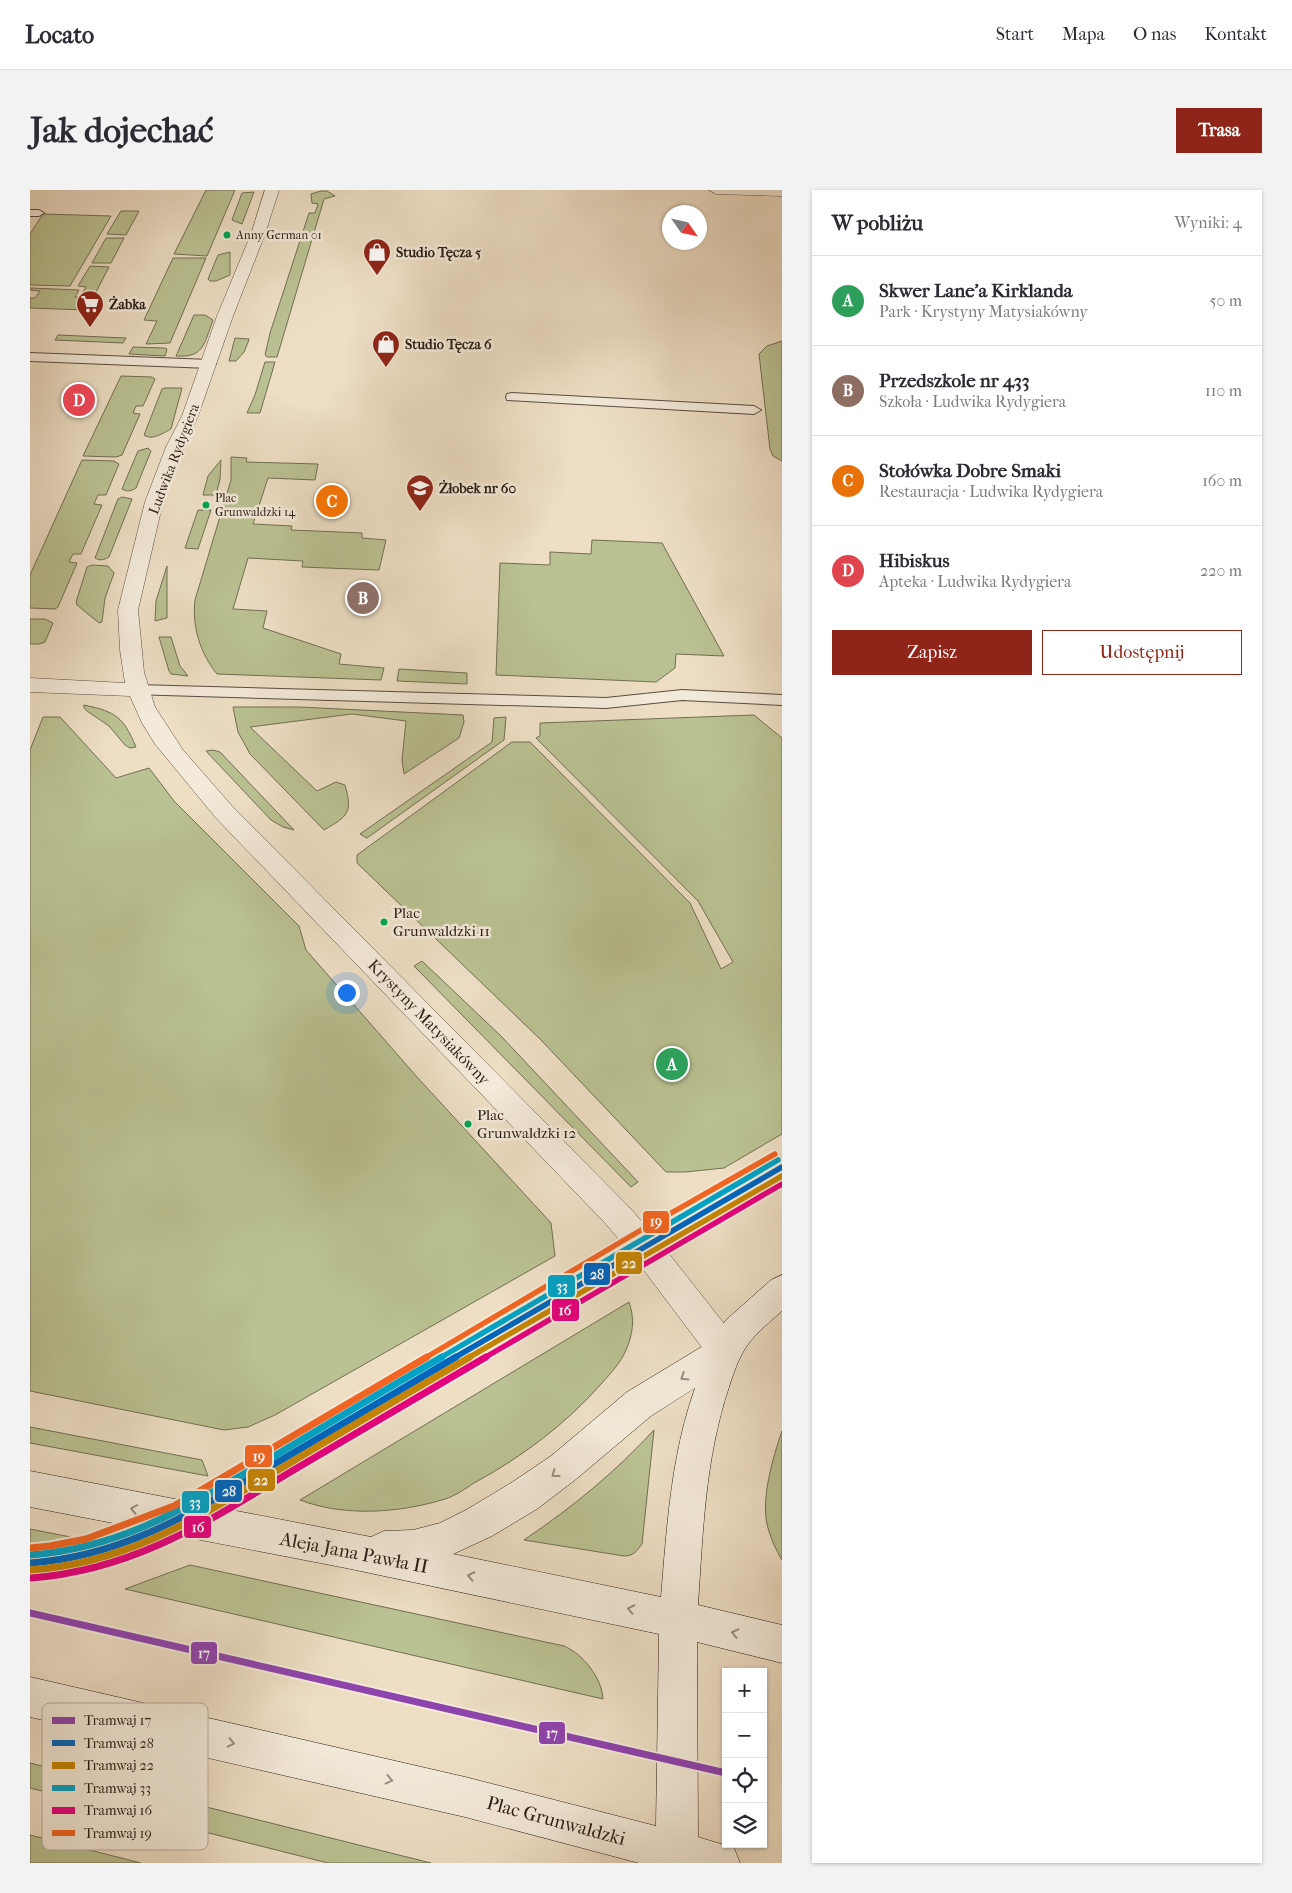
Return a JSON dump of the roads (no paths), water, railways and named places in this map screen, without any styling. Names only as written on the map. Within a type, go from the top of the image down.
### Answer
[{"type":"street","name":"Ludwika Rydygiera","points":[[138,690],[128,610],[154,502],[210,364],[272,190]]},
{"type":"street","points":[[716,190],[782,192]]},
{"type":"street","points":[[30,685],[138,690]]},
{"type":"street","name":"Krystyny Matysiakówny","points":[[138,690],[159,731],[175,754],[224,812],[616,1214],[644,1246],[726,1351]]},
{"type":"street","points":[[678,1859],[678,1619],[687,1503],[694,1450],[704,1411],[726,1351],[738,1331],[782,1290]]},
{"type":"street","points":[[346,1550],[413,1548],[443,1540],[479,1523],[524,1496],[563,1468],[640,1404],[726,1351]]},
{"type":"street","name":"Aleja Jana Pawła II","points":[[30,1489],[346,1550],[678,1619],[782,1644]]},
{"type":"street","name":"Plac Grunwaldzki","points":[[30,1697],[56,1703]]},
{"type":"street","name":"Plac Grunwaldzki","points":[[208,1738],[465,1797],[678,1859],[719,1863]]},
{"type":"lane","points":[[30,357],[210,364]]},
{"type":"lane","points":[[512,397],[754,410]]},
{"type":"lane","points":[[138,690],[606,703],[682,695],[782,700]]},
{"type":"tram line","name":"19","points":[[30,1548],[68,1543],[104,1534],[174,1506],[636,1233],[775,1154]]},
{"type":"tram line","name":"33","points":[[30,1555],[70,1551],[106,1541],[178,1512],[778,1160]]},
{"type":"tram line","name":"28","points":[[30,1563],[89,1554],[125,1542],[181,1519],[644,1246],[782,1167]]},
{"type":"tram line","name":"22","points":[[30,1570],[71,1566],[110,1556],[185,1525],[648,1252],[782,1176]]},
{"type":"tram line","name":"16","points":[[31,1578],[92,1569],[131,1557],[189,1532],[782,1184]]},
{"type":"tram line","name":"17","points":[[30,1613],[722,1772]]},
{"type":"place","name":"Anny German 01","points":[[227,235]]},
{"type":"place","name":"Studio Tęcza 5","points":[[377,276]]},
{"type":"place","name":"Żabka","points":[[90,328]]},
{"type":"place","name":"Studio Tęcza 6","points":[[386,368]]},
{"type":"place","name":"Hibiskus","points":[[79,400]]},
{"type":"place","name":"Stołówka Dobre Smaki","points":[[332,501]]},
{"type":"place","name":"Plac Grunwaldzki 14","points":[[206,505]]},
{"type":"place","name":"Żłobek nr 60","points":[[420,512]]},
{"type":"place","name":"Przedszkole nr 433","points":[[363,598]]},
{"type":"place","name":"Plac Grunwaldzki 11","points":[[384,922]]},
{"type":"place","name":"Skwer Lane'a Kirklanda","points":[[672,1064]]},
{"type":"place","name":"Plac Grunwaldzki 12","points":[[468,1124]]}]
